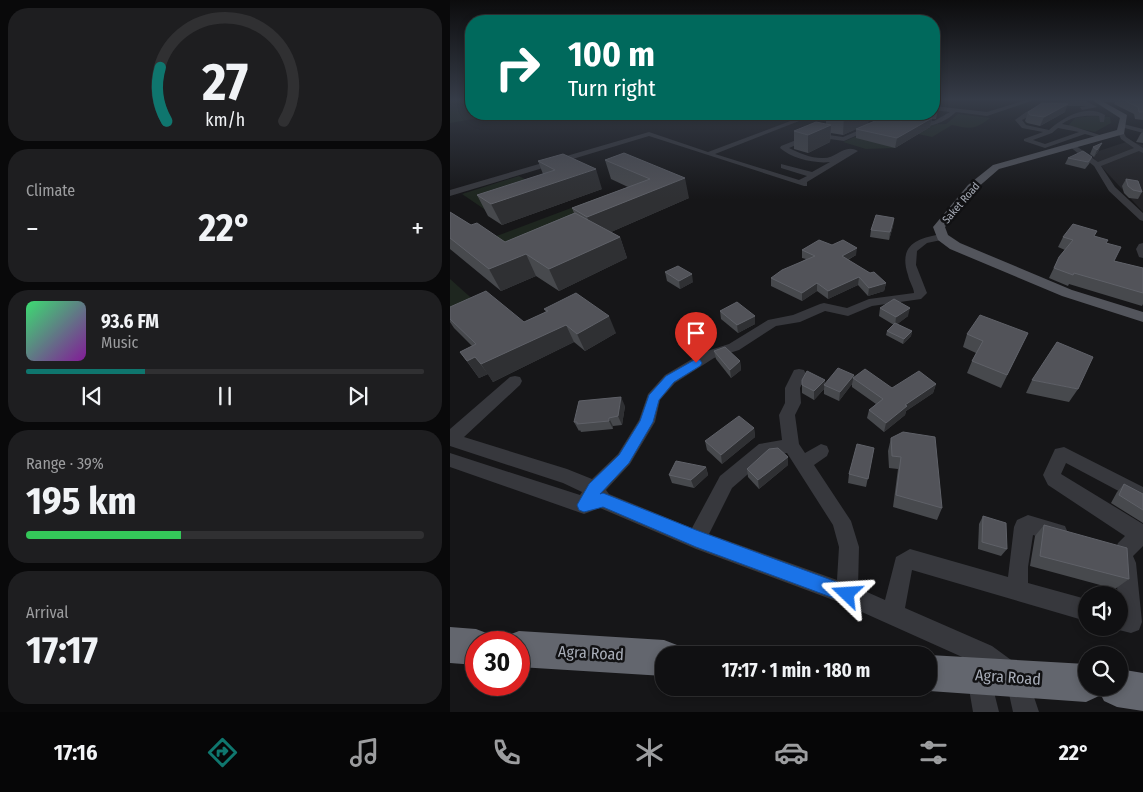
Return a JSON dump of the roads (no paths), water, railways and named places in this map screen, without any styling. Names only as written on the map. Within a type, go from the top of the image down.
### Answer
[{"type":"highway","points":[[450,645],[465,646]]},
{"type":"highway","name":"Agra Road","points":[[530,650],[655,657]]},
{"type":"highway","name":"Agra Road","points":[[937,672],[981,665],[1022,695],[1078,684]]},
{"type":"highway","points":[[1128,690],[1143,692]]},
{"type":"main road","name":"Saket Road","points":[[1109,133],[1074,146],[996,167],[972,187],[939,227],[942,237],[955,246],[1066,293],[1143,317]]},
{"type":"street","points":[[708,154],[763,133]]},
{"type":"street","points":[[450,193],[649,134],[802,184],[813,175],[854,151],[846,150],[828,160],[821,160],[784,148],[814,135],[844,139],[857,133]]},
{"type":"street","points":[[1046,133],[1026,140],[1045,146],[1081,133]]},
{"type":"street","points":[[1090,133],[1100,136]]},
{"type":"street","points":[[1122,133],[1123,138],[1141,150]]},
{"type":"street","points":[[1074,146],[1097,165],[1112,189],[1143,218]]},
{"type":"street","points":[[1097,165],[1141,150]]},
{"type":"street","points":[[784,166],[813,175]]},
{"type":"street","points":[[594,498],[624,459],[647,422],[654,398],[670,379],[709,355],[734,347],[772,323],[796,319],[824,307],[848,312],[869,303],[921,294],[909,266],[913,250],[921,242],[942,237]]},
{"type":"street","points":[[1143,246],[1141,248],[1143,255]]},
{"type":"street","points":[[799,374],[792,385],[790,394],[793,403],[787,415],[791,446],[841,521],[849,547],[847,594]]},
{"type":"street","points":[[450,439],[515,381]]},
{"type":"street","points":[[450,439],[567,477],[594,498]]},
{"type":"street","points":[[696,538],[726,482],[765,449],[791,446]]},
{"type":"street","points":[[802,464],[821,451]]},
{"type":"street","points":[[1124,586],[1116,548],[1142,535],[1093,502],[1054,479],[1052,475],[1061,454],[1064,454],[1143,496]]},
{"type":"street","points":[[450,460],[594,498],[847,594],[893,614],[981,665],[986,712]]},
{"type":"street","points":[[1018,589],[1018,567],[1024,526],[1028,524],[1072,536]]},
{"type":"street","points":[[893,614],[903,564],[910,559],[1078,608]]},
{"type":"street","points":[[1128,607],[1131,622],[1128,622]]}]
